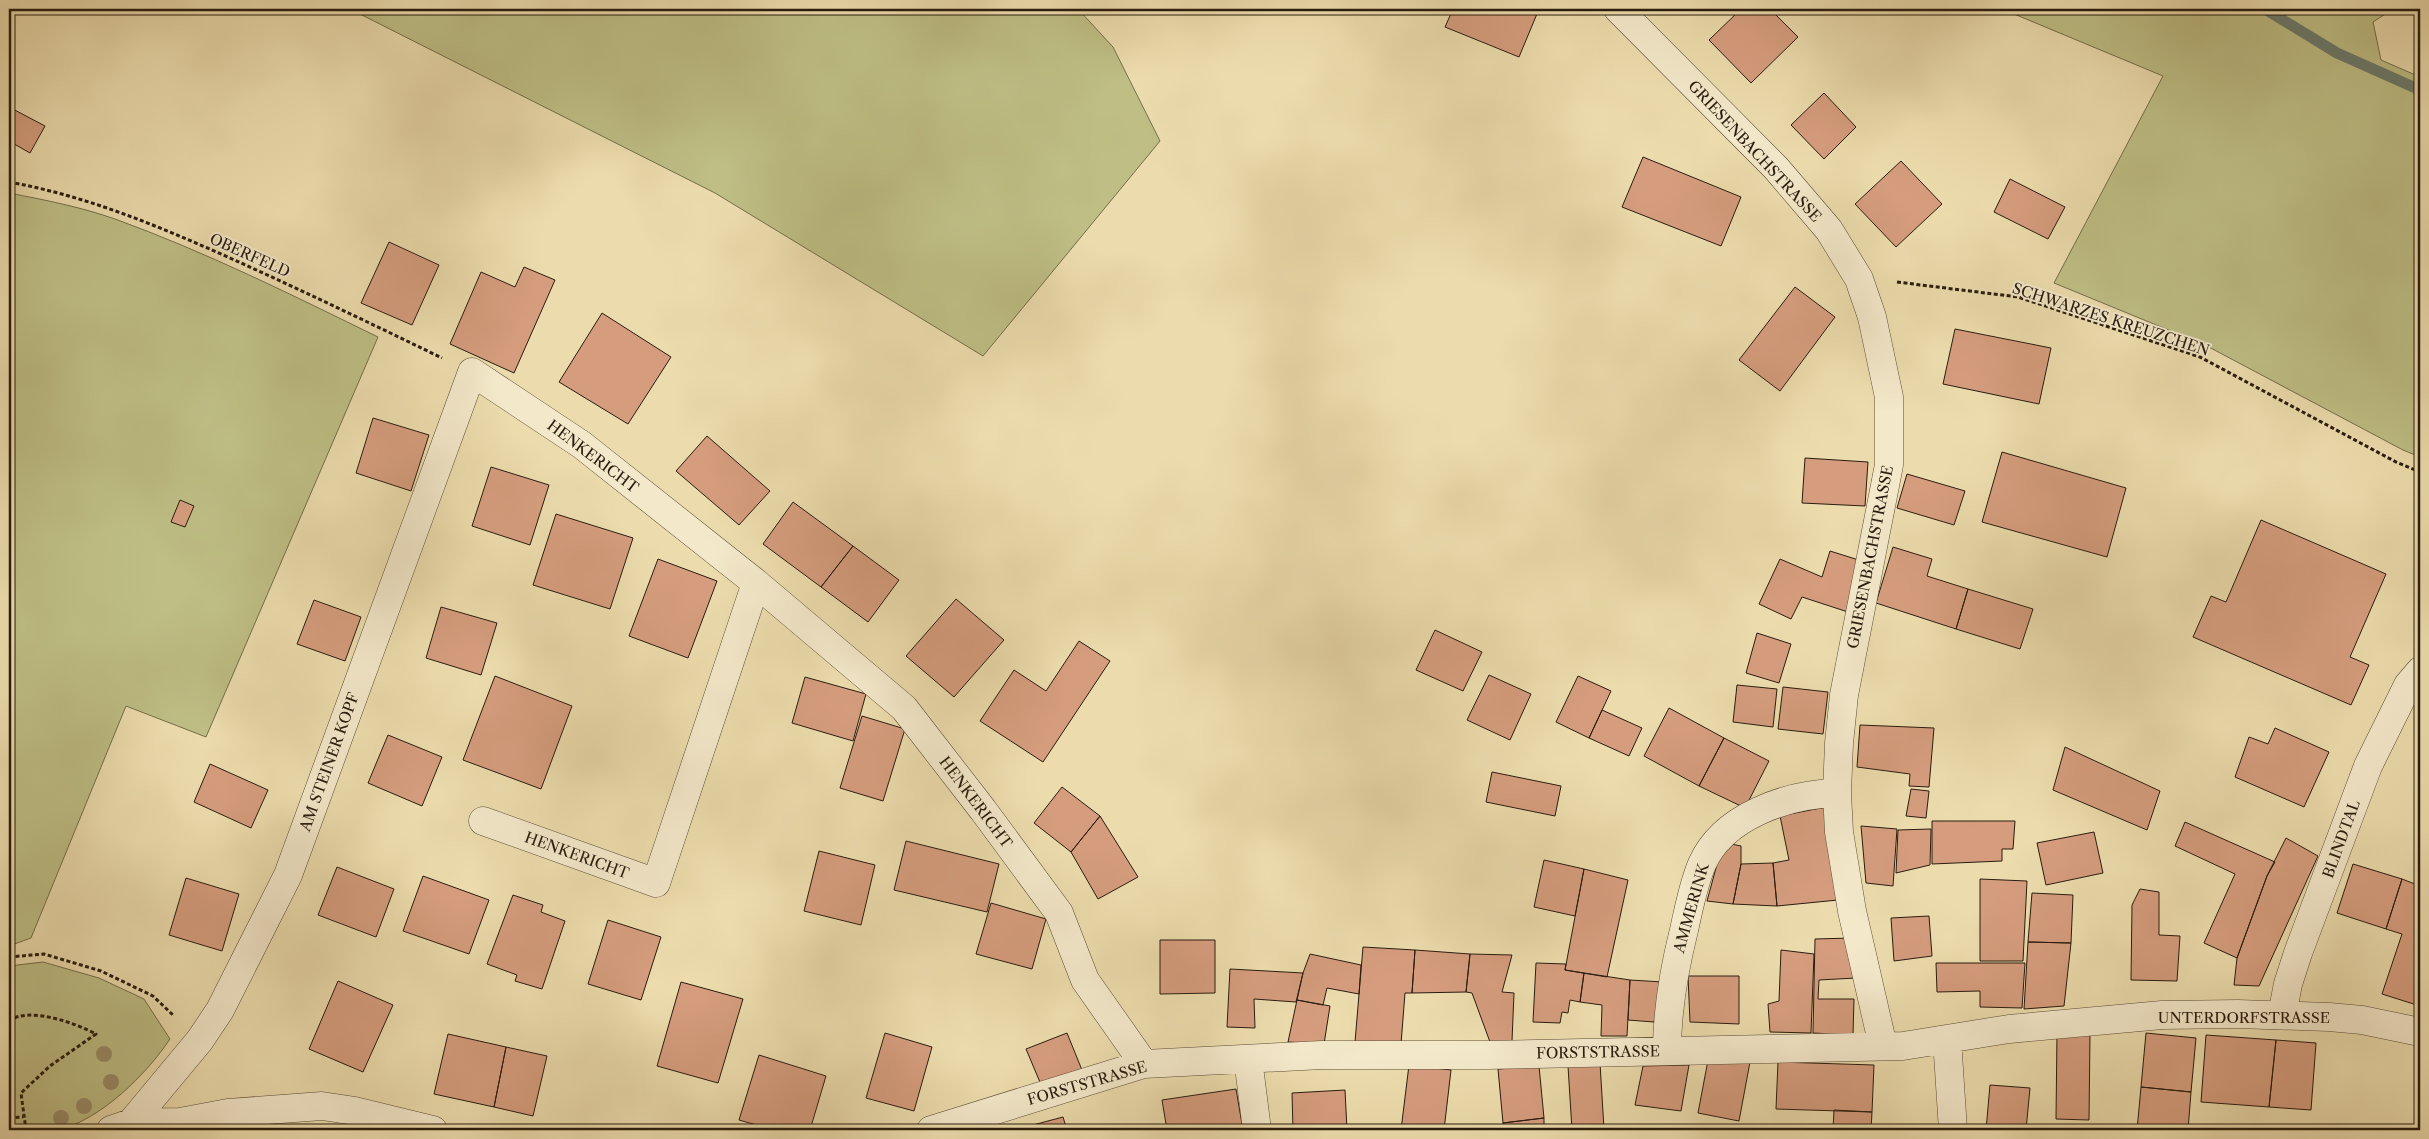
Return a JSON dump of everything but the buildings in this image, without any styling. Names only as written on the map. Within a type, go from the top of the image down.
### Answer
[{"type":"street","name":"GRIESENBACHSTRASSE","points":[[1618,9],[1781,174],[1828,230],[1859,279],[1872,317],[1889,398],[1889,465],[1844,695],[1838,744],[1837,792],[1839,832],[1852,911],[1883,1046]]},
{"type":"street","name":"HENKERICHT","points":[[472,372],[582,445],[756,583],[904,708],[984,810],[1059,913],[1085,980],[1144,1064]]},
{"type":"street","name":"AM STEINER KOPF","points":[[121,1126],[200,1040],[220,1010],[288,875],[472,372]]},
{"type":"street","name":"HENKERICHT","points":[[483,821],[656,883],[756,583]]},
{"type":"street","name":"BLINDTAL","points":[[2282,1015],[2288,984],[2298,953],[2368,766],[2408,685],[2420,671]]},
{"type":"street","name":"AMMERINK","points":[[1667,1051],[1669,1006],[1677,957],[1696,880],[1703,862],[1714,846],[1740,822],[1760,811],[1800,796],[1837,792]]},
{"type":"street","name":"UNTERDORFSTRASSE","points":[[1947,1039],[2009,1029],[2162,1015],[2282,1015],[2362,1020],[2420,1032]]},
{"type":"street","name":"FORSTSTRASSE","points":[[931,1130],[1144,1064],[1322,1055],[1487,1055],[1903,1046],[1947,1039]]},
{"type":"street","points":[[1947,1039],[1953,1130]]},
{"type":"street","points":[[1248,1059],[1257,1130]]},
{"type":"street","points":[[121,1126],[180,1122],[228,1114],[322,1106],[355,1111],[433,1130]]},
{"type":"path","name":"OBERFELD","points":[[9,182],[42,188],[105,206],[154,225],[289,285],[472,372]]},
{"type":"path","name":"SCHWARZES KREUZCHEN","points":[[1859,279],[1933,285],[2018,298],[2200,357],[2396,462],[2420,472]]},
{"type":"path","points":[[9,957],[44,954],[101,970],[153,996],[200,1040]]},
{"type":"path","points":[[9,1021],[15,1016],[49,1017],[78,1025],[96,1034],[50,1066],[21,1093],[26,1130]]},
{"type":"path","points":[[9,1118],[23,1117]]},
{"type":"green space","points":[[350,9],[1078,9],[1113,47],[1160,141],[983,356],[715,193]]},
{"type":"green space","points":[[2002,9],[2393,9],[2373,22],[2381,60],[2420,77],[2420,457],[2403,450],[2205,345],[2054,283],[2163,76]]},
{"type":"green space","points":[[9,193],[89,211],[149,232],[248,275],[378,337],[206,737],[126,706],[31,938],[9,946]]},
{"type":"green space","points":[[43,962],[99,978],[144,999],[170,1039],[135,1081],[106,1106],[91,1116],[59,1130],[9,1130],[9,966]]},
{"type":"waterway","points":[[2265,9],[2337,53],[2420,90]]}]
